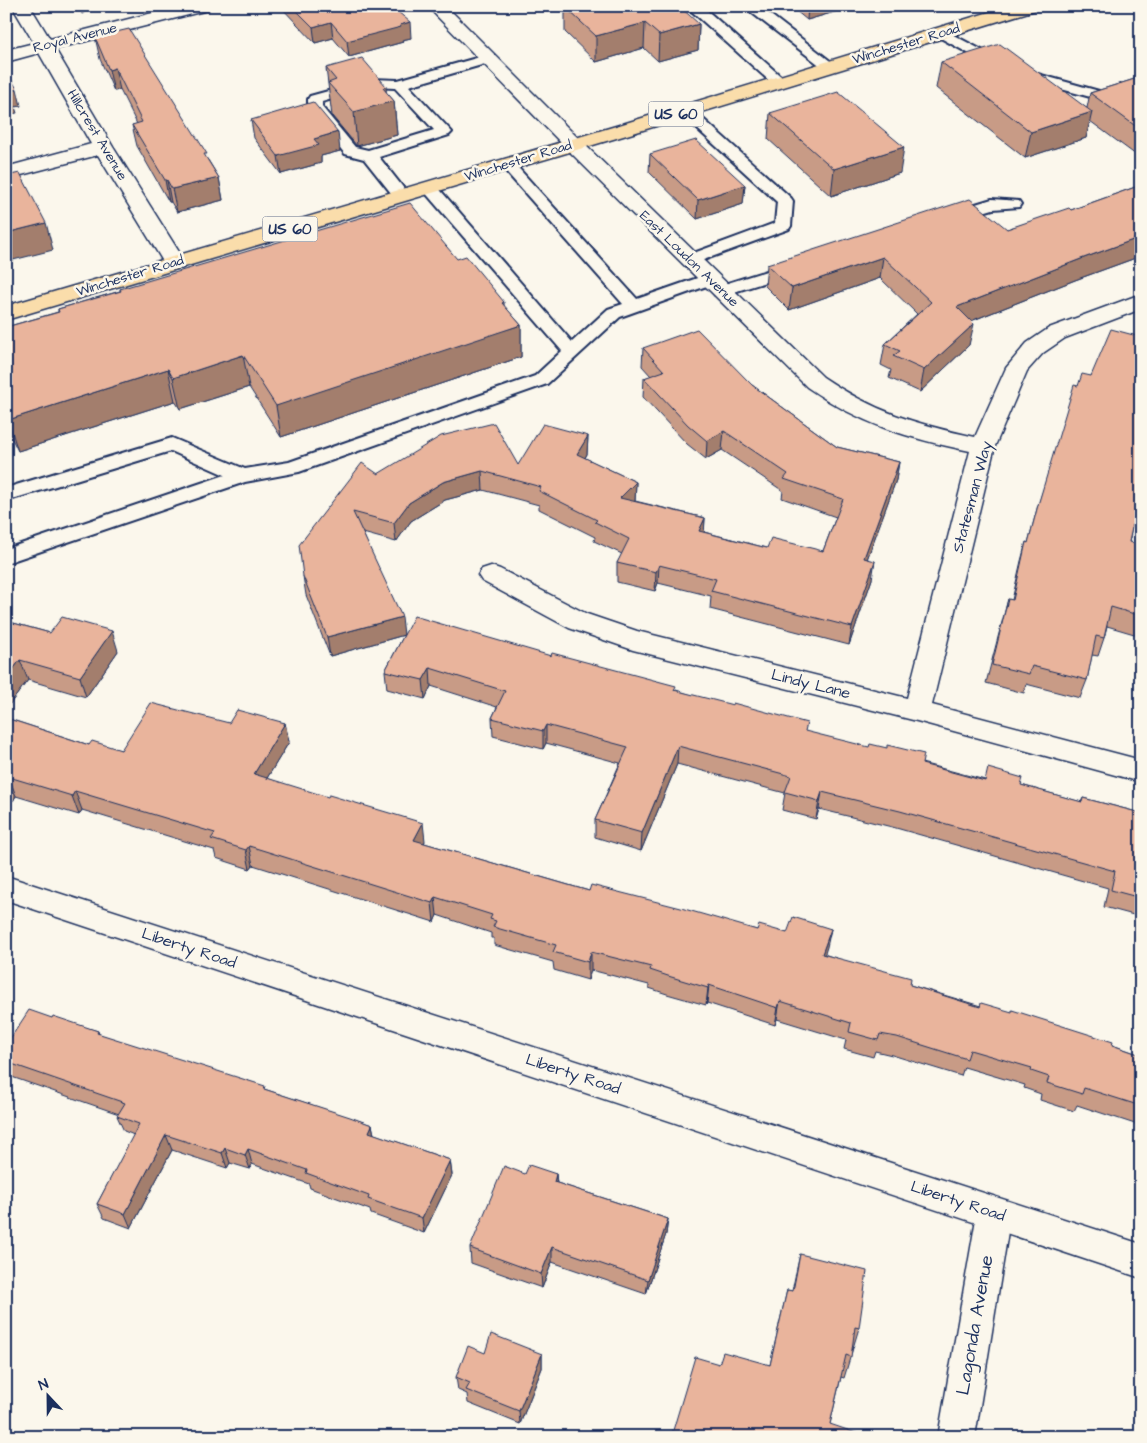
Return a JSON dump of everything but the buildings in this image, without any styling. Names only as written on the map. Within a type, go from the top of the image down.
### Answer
[{"type":"main road","name":"Winchester Road","points":[[6,313],[686,111],[1025,7]]},
{"type":"street","name":"Hillcrest Avenue","points":[[21,6],[103,147],[175,263]]},
{"type":"street","name":"Royal Avenue","points":[[6,56],[202,6]]},
{"type":"street","name":"East Loudon Avenue","points":[[436,6],[689,260],[815,382],[857,410],[886,423],[929,435],[983,446]]},
{"type":"street","points":[[6,173],[103,147]]},
{"type":"street","name":"Statesman Way","points":[[917,711],[983,446],[1017,368],[1035,348],[1057,333],[1141,301]]},
{"type":"street","name":"Lindy Lane","points":[[491,575],[578,621],[633,640],[917,711],[1141,771]]},
{"type":"street","name":"Liberty Road","points":[[6,888],[1141,1261]]},
{"type":"street","name":"Lagonda Avenue","points":[[956,1437],[994,1212]]},
{"type":"lane","points":[[694,6],[779,82]]},
{"type":"lane","points":[[750,6],[830,67]]},
{"type":"lane","points":[[942,33],[1011,71],[1094,94]]},
{"type":"lane","points":[[399,84],[444,132],[369,155],[350,150],[315,108],[315,99],[372,83],[399,84],[487,59]]},
{"type":"lane","points":[[686,111],[786,201],[783,226],[689,260]]},
{"type":"lane","points":[[369,155],[401,195]]},
{"type":"lane","points":[[507,164],[634,306]]},
{"type":"lane","points":[[428,187],[572,352]]},
{"type":"lane","points":[[936,222],[992,204],[1013,204]]},
{"type":"lane","points":[[6,556],[243,476],[292,468],[541,380],[614,313],[715,285],[805,264]]},
{"type":"lane","points":[[6,495],[172,444],[243,476]]}]
